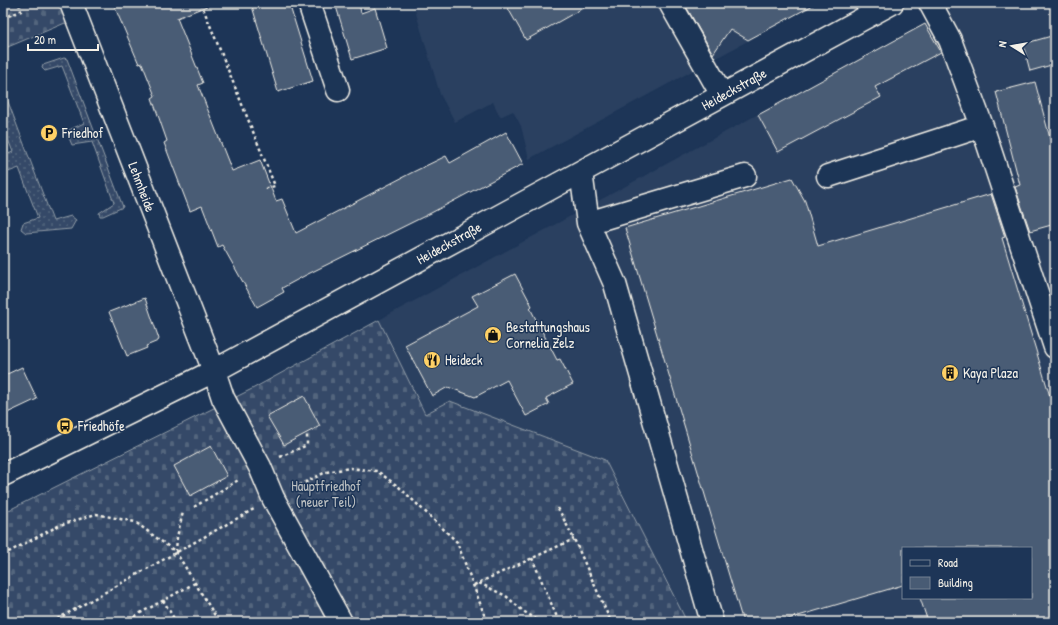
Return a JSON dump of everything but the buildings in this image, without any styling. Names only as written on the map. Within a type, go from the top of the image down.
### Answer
[{"type":"street","name":"Lehmheide","points":[[71,3],[214,371],[223,398],[260,467],[273,498],[341,622]]},
{"type":"street","points":[[309,3],[338,90]]},
{"type":"street","points":[[670,3],[722,95]]},
{"type":"street","name":"Heideckstraße","points":[[3,475],[214,371],[892,3]]},
{"type":"street","points":[[930,3],[950,40],[982,126],[1055,347]]},
{"type":"street","points":[[828,176],[982,126]]},
{"type":"street","points":[[581,172],[588,223],[615,284],[712,622]]},
{"type":"street","points":[[588,223],[745,176]]},
{"type":"path","points":[[3,18],[21,11],[18,3]]},
{"type":"path","points":[[201,3],[274,186],[263,189]]},
{"type":"path","points":[[194,506],[260,467],[307,445],[307,433]]},
{"type":"path","points":[[52,622],[273,498],[326,472],[350,468],[377,471],[399,487],[457,542],[487,622]]},
{"type":"path","points":[[558,508],[574,539],[611,622]]},
{"type":"path","points":[[176,552],[177,537],[183,512]]},
{"type":"path","points":[[3,555],[60,525],[96,514],[135,522],[176,552],[219,622]]},
{"type":"path","points":[[474,585],[574,539]]},
{"type":"path","points":[[532,558],[559,622]]},
{"type":"path","points":[[124,622],[195,583]]},
{"type":"path","points":[[478,583],[506,596],[523,611],[541,622]]},
{"type":"path","points":[[164,600],[176,622]]},
{"type":"path","points":[[3,614],[7,622]]},
{"type":"path","points":[[134,616],[137,622]]},
{"type":"shaded area","points":[[413,3],[818,3],[529,159],[521,126],[513,111],[500,117],[493,102],[455,122],[440,94]]},
{"type":"shaded area","points":[[963,3],[1055,3],[1055,622],[687,622],[605,460],[425,414],[379,320]]},
{"type":"green space","points":[[3,3],[71,3],[77,18],[3,49]]},
{"type":"green space","points":[[64,58],[67,59],[123,207],[103,216],[100,216],[99,213],[114,203],[92,142],[72,145],[67,133],[67,131],[84,123],[62,66],[45,71],[42,68],[43,65]]},
{"type":"green space","points":[[4,91],[53,221],[71,216],[76,220],[71,229],[26,233],[21,229],[23,223],[38,218],[19,168],[3,174],[3,156],[13,152],[3,127]]},
{"type":"green space","name":"Hauptfriedhof (neuer Teil)","points":[[379,320],[425,414],[450,401],[605,460],[687,622],[3,622],[3,513],[252,389]]},
{"type":"place","name":"Friedhof","points":[[49,133]]},
{"type":"place","name":"Bestattungshaus Cornelia Zelz","points":[[493,335]]},
{"type":"place","name":"Heideck","points":[[432,360]]},
{"type":"place","name":"Kaya Plaza","points":[[950,373]]},
{"type":"place","name":"Friedhöfe","points":[[65,426]]}]
